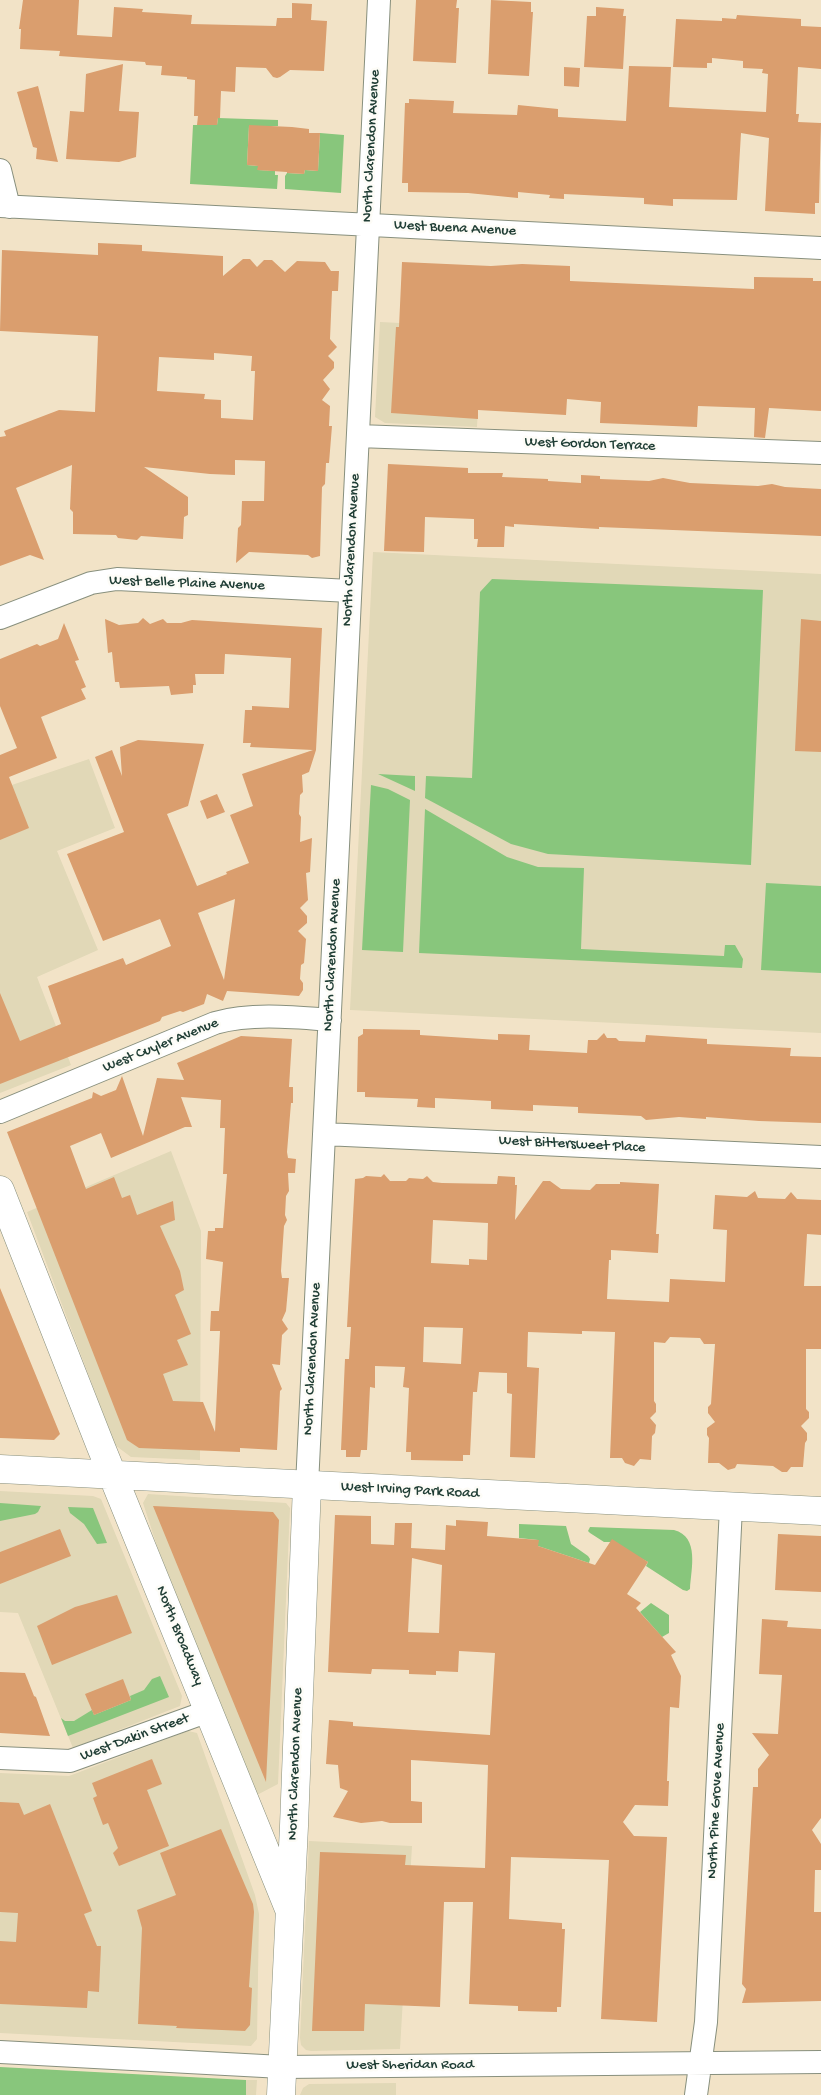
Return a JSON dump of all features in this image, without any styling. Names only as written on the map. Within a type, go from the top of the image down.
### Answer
[{"type":"main road","name":"North Broadway","points":[[0,1190],[112,1474],[289,1910],[281,2095]]},
{"type":"main road","name":"West Irving Park Road","points":[[0,1469],[821,1511]]},
{"type":"main road","name":"North Clarendon Avenue","points":[[289,1910],[307,1485]]},
{"type":"street","name":"North Clarendon Avenue","points":[[307,1485],[379,0]]},
{"type":"street","points":[[0,170],[4,206]]},
{"type":"street","name":"West Buena Avenue","points":[[4,206],[821,248]]},
{"type":"street","name":"West Gordon Terrace","points":[[358,436],[821,453]]},
{"type":"street","name":"West Belle Plaine Avenue","points":[[0,618],[91,583],[117,579],[350,591]]},
{"type":"street","name":"West Cuyler Avenue","points":[[0,1112],[215,1023],[236,1017],[330,1020]]},
{"type":"street","name":"West Bittersweet Place","points":[[324,1134],[821,1157]]},
{"type":"street","name":"North Pine Grove Avenue","points":[[696,2095],[706,2022],[731,1507]]},
{"type":"street","name":"West Dakin Street","points":[[0,1758],[70,1761],[209,1711]]},
{"type":"street","name":"West Sheridan Road","points":[[0,2052],[282,2066],[821,2062]]},
{"type":"shaded area","points":[[380,322],[482,327],[477,427],[385,423],[375,417]]},
{"type":"shaded area","points":[[373,552],[821,574],[821,1033],[350,1010]]},
{"type":"shaded area","points":[[89,759],[115,828],[57,851],[98,950],[37,977],[71,1065],[0,1093],[0,789]]},
{"type":"shaded area","points":[[171,1151],[201,1231],[200,1460],[131,1457],[115,1445],[27,1212]]},
{"type":"shaded area","points":[[0,1491],[93,1496],[101,1499],[182,1696],[180,1706],[73,1748],[18,1613],[0,1612]]},
{"type":"shaded area","points":[[148,1494],[286,1503],[290,1508],[278,1784],[255,1796],[157,1546],[143,1503]]},
{"type":"shaded area","points":[[188,1731],[197,1733],[255,1895],[259,1914],[257,2039],[251,2046],[0,2033],[0,1773],[69,1776]]},
{"type":"shaded area","points":[[309,1841],[412,1846],[400,2049],[311,2051],[306,2050],[301,2045]]},
{"type":"shaded area","points":[[246,2080],[257,2080],[256,2095],[246,2095]]},
{"type":"shaded area","points":[[396,2083],[396,2095],[300,2095],[303,2088],[309,2084]]},
{"type":"green space","points":[[218,118],[278,120],[278,126],[249,126],[247,165],[258,166],[258,170],[275,171],[275,175],[278,175],[277,189],[190,184],[193,125],[217,125]]},
{"type":"green space","points":[[320,133],[344,135],[341,193],[285,189],[285,176],[287,173],[304,174],[305,170],[318,171]]},
{"type":"green space","points":[[492,579],[763,590],[751,865],[548,854],[511,844],[425,798],[426,776],[472,778],[480,592]]},
{"type":"green space","points":[[378,774],[415,776],[415,791]]},
{"type":"green space","points":[[371,785],[388,789],[410,800],[403,952],[362,950]]},
{"type":"green space","points":[[425,809],[507,857],[538,867],[584,868],[581,949],[724,956],[725,945],[735,945],[743,959],[742,968],[419,953]]},
{"type":"green space","points":[[766,883],[821,886],[821,973],[761,970]]},
{"type":"green space","points":[[0,1503],[41,1506],[35,1514],[0,1521]]},
{"type":"green space","points":[[68,1507],[93,1508],[107,1543],[97,1544],[84,1524],[70,1513]]},
{"type":"green space","points":[[519,1524],[566,1526],[571,1544],[588,1556],[590,1559],[589,1563],[538,1546],[538,1540],[519,1538]]},
{"type":"green space","points":[[590,1527],[674,1530],[682,1534],[688,1539],[691,1546],[690,1589],[687,1591],[683,1590],[646,1566],[648,1562],[611,1542],[604,1542],[588,1531]]},
{"type":"green space","points":[[651,1603],[669,1615],[669,1633],[662,1637],[640,1612]]},
{"type":"green space","points":[[160,1676],[169,1697],[68,1736],[61,1718],[65,1721],[74,1721],[92,1710],[94,1715],[131,1700],[130,1696],[144,1690],[152,1679]]},
{"type":"green space","points":[[0,2067],[246,2080],[246,2095],[0,2095]]},
{"type":"building","points":[[23,0],[79,0],[77,35],[112,37],[114,7],[143,9],[142,12],[192,15],[191,24],[276,26],[277,18],[292,18],[292,3],[312,4],[311,20],[327,21],[324,71],[290,70],[277,78],[273,77],[266,68],[236,67],[235,92],[221,91],[220,118],[218,118],[217,125],[197,125],[198,116],[194,116],[195,80],[187,79],[187,77],[161,75],[162,66],[146,65],[145,62],[59,56],[60,51],[20,49],[21,29],[19,29]]},
{"type":"building","points":[[416,0],[457,0],[456,8],[459,8],[456,63],[413,61]]},
{"type":"building","points":[[491,0],[531,2],[531,12],[533,12],[529,76],[488,74]]},
{"type":"building","points":[[596,7],[624,9],[623,16],[626,16],[623,69],[584,67],[587,16],[596,16]]},
{"type":"building","points":[[737,15],[801,19],[801,26],[821,27],[821,69],[798,67],[796,114],[799,114],[798,122],[821,123],[819,203],[815,203],[815,214],[765,211],[769,138],[741,133],[737,200],[673,199],[673,206],[644,204],[644,198],[564,194],[564,199],[549,198],[550,195],[518,192],[518,198],[468,193],[408,192],[408,183],[402,183],[405,103],[409,103],[409,99],[454,101],[453,113],[517,115],[518,105],[558,109],[558,117],[626,121],[629,66],[671,67],[669,107],[766,112],[768,74],[762,73],[763,69],[743,68],[743,61],[712,58],[712,63],[707,63],[707,68],[673,67],[676,19],[722,21],[722,18],[736,19]]},
{"type":"building","points":[[123,64],[119,111],[139,112],[136,157],[119,162],[66,159],[70,111],[84,112],[86,74]]},
{"type":"building","points":[[564,67],[580,68],[579,87],[564,86]]},
{"type":"building","points":[[38,86],[58,162],[36,159],[37,148],[33,147],[17,92]]},
{"type":"building","points":[[249,125],[292,127],[309,129],[309,133],[320,133],[318,171],[305,170],[304,174],[287,173],[257,170],[258,166],[247,165]]},
{"type":"building","points":[[98,243],[142,245],[142,251],[223,256],[223,276],[243,259],[250,259],[257,267],[264,260],[272,260],[285,272],[297,261],[325,262],[331,271],[339,271],[338,291],[332,291],[330,339],[337,347],[328,356],[334,362],[334,368],[323,380],[330,389],[322,400],[330,406],[329,426],[332,426],[329,463],[326,463],[325,484],[322,487],[320,556],[312,558],[308,555],[249,552],[236,563],[242,501],[264,501],[265,461],[235,460],[235,475],[144,467],[188,497],[188,515],[184,517],[183,539],[141,536],[137,540],[118,538],[116,535],[73,534],[73,512],[70,509],[72,465],[16,488],[44,560],[30,555],[0,566],[0,437],[6,436],[4,431],[59,410],[95,412],[98,336],[0,331],[2,250],[98,255]],"holes":[[[214,353],[252,356],[251,371],[255,371],[253,420],[221,418],[221,400],[204,399],[205,394],[157,391],[159,357],[214,360]]]},
{"type":"building","points":[[402,262],[491,266],[522,264],[570,266],[570,281],[754,289],[754,277],[813,278],[813,281],[821,281],[821,411],[769,408],[765,438],[754,437],[755,408],[698,406],[697,427],[600,423],[601,402],[567,399],[566,415],[478,410],[478,419],[391,413],[396,327],[399,327]]},
{"type":"building","points":[[388,464],[468,468],[468,473],[503,473],[502,477],[581,483],[581,475],[600,476],[600,479],[649,481],[663,478],[690,483],[758,486],[772,484],[785,487],[821,489],[821,536],[599,527],[599,529],[514,524],[514,527],[505,526],[504,547],[477,547],[478,539],[474,539],[474,519],[425,517],[424,552],[384,551]]},
{"type":"building","points":[[143,618],[150,624],[163,619],[167,623],[181,623],[192,620],[322,628],[316,750],[309,772],[302,775],[303,792],[300,795],[299,814],[301,817],[300,842],[312,838],[310,872],[306,873],[308,900],[300,908],[307,916],[307,923],[298,931],[306,939],[304,963],[301,965],[300,979],[303,983],[303,990],[299,996],[227,991],[223,1001],[207,994],[204,1004],[162,1017],[160,1021],[0,1084],[0,993],[20,1041],[61,1024],[48,986],[123,958],[126,965],[171,946],[160,919],[103,941],[67,854],[124,832],[95,757],[112,750],[122,776],[120,747],[138,740],[204,744],[188,806],[167,814],[197,886],[249,863],[230,815],[253,806],[242,774],[313,750],[250,747],[251,743],[243,743],[245,710],[252,710],[252,706],[289,708],[291,658],[225,654],[224,674],[195,674],[196,685],[193,685],[193,693],[171,695],[169,686],[120,688],[119,682],[115,682],[112,652],[108,653],[105,619],[119,625],[138,623]],"holes":[[[235,899],[224,980],[198,913]]]},
{"type":"building","points":[[801,619],[821,621],[821,752],[795,751]]},
{"type":"building","points":[[64,623],[79,660],[75,661],[86,687],[81,689],[86,699],[41,717],[57,758],[9,777],[29,828],[0,840],[0,755],[17,748],[0,706],[0,659],[37,644],[40,646],[58,639]]},
{"type":"building","points":[[217,794],[225,812],[207,819],[200,801]]},
{"type":"building","points":[[363,1029],[420,1030],[420,1035],[498,1040],[498,1034],[530,1035],[529,1050],[587,1053],[588,1040],[597,1040],[604,1033],[607,1038],[616,1038],[619,1041],[645,1042],[646,1035],[707,1039],[707,1044],[791,1048],[790,1056],[821,1057],[821,1123],[706,1117],[706,1119],[679,1117],[646,1120],[641,1116],[578,1113],[578,1107],[533,1105],[533,1111],[491,1109],[491,1101],[435,1098],[435,1108],[417,1107],[418,1099],[365,1097],[365,1092],[357,1092],[358,1037],[363,1034]]},
{"type":"building","points":[[241,1036],[292,1039],[289,1087],[293,1087],[293,1103],[291,1103],[287,1152],[288,1158],[296,1159],[295,1173],[288,1173],[289,1191],[286,1196],[285,1215],[287,1220],[284,1226],[281,1271],[282,1278],[289,1278],[286,1311],[282,1320],[288,1329],[282,1335],[280,1365],[272,1364],[282,1389],[280,1391],[277,1450],[240,1448],[240,1452],[139,1448],[127,1440],[7,1132],[92,1098],[93,1092],[101,1096],[116,1090],[122,1076],[143,1136],[157,1078],[184,1080],[177,1063]],"holes":[[[181,1097],[221,1100],[220,1128],[225,1128],[223,1174],[227,1174],[223,1228],[215,1228],[215,1231],[208,1231],[206,1259],[223,1262],[219,1311],[211,1311],[210,1331],[220,1331],[215,1432],[203,1402],[173,1401],[163,1374],[188,1365],[177,1340],[191,1334],[175,1295],[184,1290],[180,1271],[160,1226],[175,1220],[173,1201],[137,1215],[130,1195],[122,1198],[114,1177],[86,1189],[70,1146],[101,1133],[111,1158],[185,1127],[192,1127]]]},
{"type":"building","points":[[384,1174],[390,1181],[406,1181],[409,1178],[423,1179],[427,1176],[433,1182],[497,1184],[498,1176],[515,1177],[515,1185],[517,1185],[515,1220],[543,1181],[550,1181],[561,1189],[590,1190],[596,1184],[620,1184],[620,1182],[659,1184],[656,1234],[659,1234],[658,1253],[611,1250],[607,1299],[669,1302],[670,1279],[725,1282],[727,1230],[713,1229],[715,1195],[747,1197],[755,1191],[758,1198],[785,1199],[791,1192],[797,1199],[821,1200],[821,1235],[807,1234],[804,1286],[821,1286],[821,1349],[806,1349],[806,1409],[809,1412],[809,1418],[801,1426],[807,1433],[803,1467],[791,1467],[787,1472],[782,1472],[773,1466],[737,1464],[735,1468],[728,1470],[719,1463],[708,1463],[709,1438],[707,1428],[715,1422],[708,1413],[708,1407],[711,1404],[715,1344],[704,1344],[700,1338],[670,1337],[665,1343],[654,1342],[654,1401],[656,1412],[650,1418],[656,1425],[655,1433],[652,1436],[651,1460],[640,1459],[634,1466],[625,1463],[622,1458],[610,1458],[615,1332],[582,1331],[582,1334],[528,1332],[527,1367],[539,1368],[535,1458],[510,1457],[512,1394],[507,1393],[507,1373],[479,1372],[477,1392],[473,1392],[470,1455],[463,1455],[463,1461],[411,1460],[411,1452],[406,1452],[409,1388],[403,1387],[405,1367],[375,1366],[375,1388],[370,1387],[367,1450],[361,1450],[360,1457],[346,1457],[346,1450],[341,1450],[345,1359],[349,1359],[351,1327],[347,1327],[355,1179],[366,1176],[381,1177]],"holes":[[[433,1220],[488,1223],[487,1260],[469,1259],[469,1265],[431,1263]],[[424,1327],[463,1328],[461,1364],[423,1362]]]},
{"type":"building","points":[[0,1288],[60,1434],[54,1440],[0,1438]]},
{"type":"building","points":[[153,1506],[273,1512],[279,1520],[266,1782]]},
{"type":"building","points":[[335,1515],[371,1516],[371,1544],[394,1545],[395,1523],[412,1523],[411,1548],[445,1550],[446,1525],[456,1526],[456,1520],[488,1522],[487,1536],[539,1540],[538,1546],[595,1565],[612,1539],[648,1562],[627,1594],[641,1603],[636,1608],[676,1652],[671,1655],[681,1676],[679,1708],[670,1707],[667,1781],[669,1781],[668,1806],[635,1805],[623,1822],[634,1836],[667,1837],[657,2022],[601,2019],[609,1860],[511,1857],[509,1919],[562,1923],[562,1929],[565,1929],[561,2007],[557,2007],[557,2012],[518,2011],[518,2006],[469,2004],[473,1902],[444,1902],[440,2007],[365,2004],[364,2031],[312,2031],[320,1852],[406,1855],[405,1865],[485,1868],[488,1765],[411,1760],[411,1801],[422,1802],[422,1823],[390,1823],[382,1821],[361,1823],[333,1817],[348,1791],[340,1788],[338,1765],[326,1764],[329,1720],[353,1722],[353,1726],[490,1735],[495,1653],[459,1651],[458,1672],[436,1671],[436,1675],[409,1674],[409,1670],[372,1669],[371,1674],[328,1672]],"holes":[[[412,1558],[442,1565],[439,1633],[408,1632]]]},
{"type":"building","points":[[60,1529],[71,1556],[0,1584],[0,1552]]},
{"type":"building","points":[[778,1534],[821,1536],[821,1592],[775,1590]]},
{"type":"building","points":[[117,1595],[132,1633],[52,1665],[37,1626],[75,1607]]},
{"type":"building","points":[[762,1619],[788,1621],[787,1627],[821,1629],[821,1818],[812,1830],[821,1844],[821,1870],[815,1870],[814,1912],[821,1912],[821,2001],[742,2003],[746,1989],[742,1984],[753,1787],[758,1787],[758,1769],[769,1755],[752,1733],[778,1734],[782,1675],[759,1674]]},
{"type":"building","points":[[0,1672],[25,1673],[50,1736],[0,1733]]},
{"type":"building","points":[[123,1679],[131,1700],[94,1715],[85,1694]]},
{"type":"building","points":[[152,1759],[162,1784],[147,1790],[169,1846],[119,1866],[113,1853],[118,1848],[108,1823],[103,1825],[93,1798],[97,1796],[92,1783]]},
{"type":"building","points":[[0,1802],[19,1803],[24,1815],[50,1804],[92,1911],[84,1914],[97,1946],[101,1946],[99,1992],[88,1991],[87,2008],[0,2004],[0,1941],[16,1942],[18,1913],[0,1912]]},
{"type":"building","points":[[221,1829],[253,1904],[249,1987],[252,1988],[250,2025],[245,2031],[176,2028],[177,2026],[138,2024],[142,1928],[137,1910],[176,1895],[160,1853]]}]
